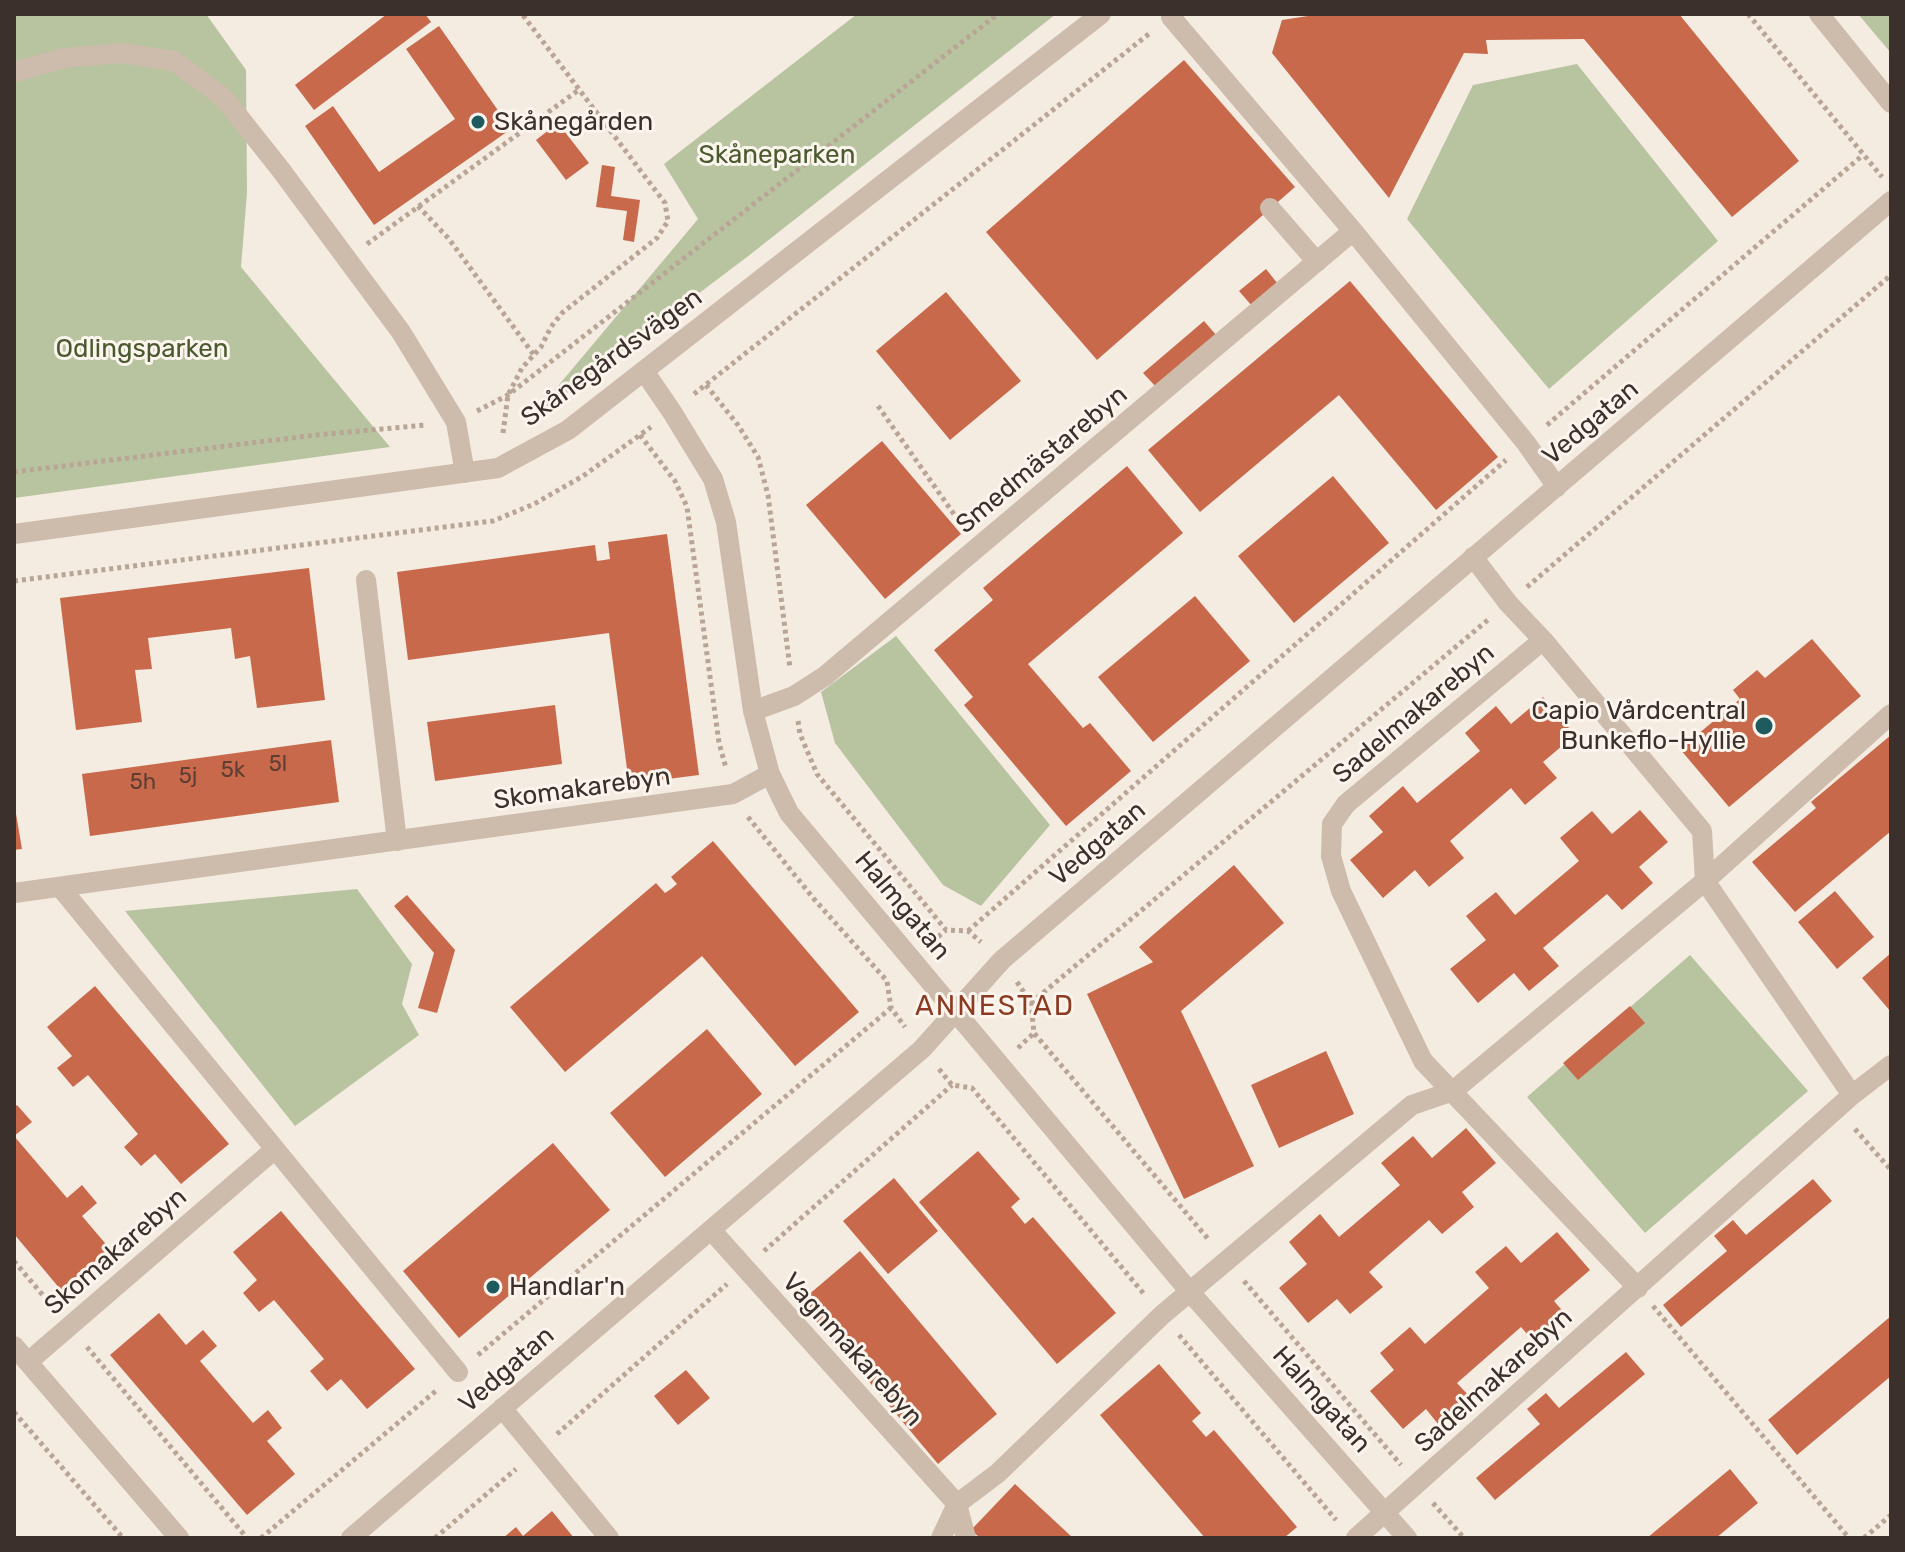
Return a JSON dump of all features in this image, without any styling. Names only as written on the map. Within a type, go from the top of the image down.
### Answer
[{"type":"street","name":"Skånegårdsvägen","points":[[14,534],[498,468],[568,430],[1101,14]]},
{"type":"street","points":[[1819,14],[1891,103]]},
{"type":"street","points":[[1171,17],[1353,231],[1526,443],[1557,487]]},
{"type":"street","points":[[14,72],[64,58],[121,53],[174,61],[224,98],[401,332],[456,422],[465,473]]},
{"type":"street","name":"Vedgatan","points":[[351,1538],[922,1049],[1002,960],[1891,201]]},
{"type":"street","points":[[1270,208],[1317,262]]},
{"type":"street","name":"Smedmästarebyn","points":[[753,711],[794,696],[825,676],[1353,231]]},
{"type":"street","name":"Halmgatan","points":[[644,371],[713,479],[726,522],[753,711],[770,774],[789,813],[1190,1292],[1407,1538]]},
{"type":"street","points":[[1473,557],[1508,603],[1543,640],[1702,831],[1705,881],[1852,1095]]},
{"type":"street","points":[[366,580],[397,841]]},
{"type":"street","name":"Sadelmakarebyn","points":[[1543,640],[1346,804],[1332,824],[1331,856],[1341,891],[1423,1061],[1638,1288]]},
{"type":"street","points":[[941,1538],[957,1504],[998,1473],[1162,1315],[1412,1105],[1453,1091],[1705,881],[1891,714]]},
{"type":"street","name":"Skomakarebyn","points":[[14,893],[733,794],[770,774]]},
{"type":"street","points":[[60,887],[458,1372]]},
{"type":"street","name":"Sadelmakarebyn","points":[[1385,1513],[1852,1095],[1891,1065]]},
{"type":"street","name":"Skomakarebyn","points":[[28,1362],[275,1149]]},
{"type":"street","name":"Vagnmakarebyn","points":[[711,1230],[957,1504],[966,1538]]},
{"type":"street","points":[[14,1346],[179,1538]]},
{"type":"street","points":[[502,1408],[609,1538]]},
{"type":"street","points":[[1356,1538],[1385,1513]]},
{"type":"path","points":[[498,468],[508,395],[522,368],[562,313],[657,238],[668,221],[665,203],[522,14]]},
{"type":"path","points":[[14,472],[316,435],[456,422],[508,395],[998,14]]},
{"type":"path","points":[[1748,14],[1891,188]]},
{"type":"path","points":[[347,259],[580,89]]},
{"type":"path","points":[[607,125],[620,116]]},
{"type":"path","points":[[968,931],[1526,443],[1863,155]]},
{"type":"path","points":[[418,206],[449,239],[534,355]]},
{"type":"path","points":[[1031,1003],[1508,603],[1891,275]]},
{"type":"path","points":[[706,385],[738,425],[758,457],[768,495],[772,546],[800,734],[817,774],[946,930],[968,931],[1002,960],[1031,1003],[1034,1033],[1464,1538]]},
{"type":"path","points":[[878,406],[977,548]]},
{"type":"path","points":[[261,1538],[891,1008]]},
{"type":"path","points":[[435,1538],[952,1085]]},
{"type":"path","points":[[1852,1095],[1853,1127],[1891,1170]]},
{"type":"path","points":[[14,1261],[247,1538]]},
{"type":"path","points":[[1638,1288],[1849,1538]]},
{"type":"path","points":[[14,1412],[123,1538]]},
{"type":"path","points":[[1864,1538],[1891,1515]]},
{"type":"green space","name":"Odlingsparken","points":[[14,14],[206,14],[246,70],[247,193],[241,267],[390,447],[14,498]]},
{"type":"green space","name":"Skåneparken","points":[[857,14],[1056,14],[747,257],[527,423],[698,219],[664,164]]},
{"type":"green space","points":[[1858,14],[1891,14],[1891,53]]},
{"type":"green space","points":[[1577,64],[1718,241],[1549,389],[1407,219],[1473,85]]},
{"type":"green space","points":[[896,636],[1050,825],[981,906],[943,885],[835,743],[821,692]]},
{"type":"green space","points":[[357,889],[412,964],[402,1004],[419,1035],[295,1126],[125,911]]},
{"type":"green space","points":[[1690,955],[1808,1091],[1645,1233],[1527,1097]]},
{"type":"building","points":[[387,14],[425,14],[431,22],[314,110],[295,85]]},
{"type":"building","points":[[1321,14],[1679,14],[1799,161],[1732,217],[1584,39],[1486,40],[1488,54],[1464,53],[1389,198],[1272,53],[1282,20]]},
{"type":"building","name":"Skånegården","points":[[439,26],[511,129],[374,225],[305,126],[333,106],[379,172],[455,119],[406,49]]},
{"type":"building","points":[[1184,60],[1295,187],[1097,360],[986,232]]},
{"type":"building","points":[[558,123],[589,163],[566,180],[536,140]]},
{"type":"building","points":[[602,165],[615,167],[611,196],[640,200],[634,242],[623,240],[627,211],[596,207]]},
{"type":"building","points":[[1266,269],[1278,284],[1252,306],[1239,291]]},
{"type":"building","points":[[1350,281],[1498,457],[1436,510],[1339,395],[1200,512],[1148,450]]},
{"type":"building","points":[[946,292],[1021,381],[950,440],[876,351]]},
{"type":"building","points":[[1204,321],[1217,336],[1157,388],[1143,373]]},
{"type":"building","points":[[882,441],[961,534],[885,599],[806,505]]},
{"type":"building","points":[[1127,466],[1183,533],[1028,664],[1083,728],[1090,723],[1131,771],[1066,826],[964,705],[973,697],[934,650],[993,600],[983,588]]},
{"type":"building","points":[[1333,476],[1389,543],[1294,623],[1238,556]]},
{"type":"building","points":[[667,534],[699,775],[629,784],[609,633],[408,660],[397,572],[595,545],[597,561],[610,559],[608,542]]},
{"type":"building","points":[[309,568],[325,700],[257,708],[250,656],[235,659],[231,628],[148,638],[152,669],[135,670],[142,722],[76,730],[60,598]]},
{"type":"building","points":[[1195,596],[1250,661],[1153,742],[1098,677]]},
{"type":"building","points":[[1812,639],[1861,696],[1729,807],[1680,749],[1740,699],[1733,690],[1757,670],[1765,678]]},
{"type":"building","points":[[1543,697],[1575,735],[1543,762],[1557,778],[1525,805],[1511,788],[1450,841],[1464,858],[1429,887],[1415,870],[1383,898],[1350,860],[1383,832],[1369,816],[1403,786],[1417,803],[1480,751],[1465,733],[1496,706],[1511,724]]},
{"type":"building","points":[[555,705],[562,764],[435,781],[427,722]]},
{"type":"building","points":[[1891,735],[1891,831],[1795,912],[1752,862],[1816,808],[1811,802]]},
{"type":"building","points":[[331,740],[339,802],[90,836],[82,774]]},
{"type":"building","points":[[14,802],[22,849],[14,850]]},
{"type":"building","points":[[1640,810],[1668,842],[1639,867],[1653,883],[1622,910],[1607,894],[1543,948],[1559,966],[1529,991],[1514,973],[1478,1003],[1450,969],[1486,940],[1466,916],[1496,892],[1515,915],[1579,861],[1560,838],[1592,811],[1612,834]]},
{"type":"building","points":[[713,841],[859,1012],[795,1066],[702,956],[565,1072],[510,1007],[656,883],[665,893],[671,889],[677,884],[671,877]]},
{"type":"building","points":[[1234,865],[1284,923],[1181,1011],[1254,1166],[1184,1199],[1087,994],[1153,962],[1139,947]]},
{"type":"building","points":[[1835,891],[1874,937],[1837,969],[1798,922]]},
{"type":"building","points":[[407,895],[455,950],[437,1013],[418,1008],[434,953],[394,906]]},
{"type":"building","points":[[1891,953],[1891,1012],[1862,978]]},
{"type":"building","points":[[95,986],[229,1144],[181,1184],[155,1154],[141,1166],[124,1147],[138,1134],[88,1075],[73,1087],[57,1068],[72,1056],[47,1027]]},
{"type":"building","points":[[1630,1006],[1645,1023],[1578,1080],[1563,1063]]},
{"type":"building","points":[[707,1029],[762,1094],[665,1177],[610,1113]]},
{"type":"building","points":[[1326,1051],[1354,1114],[1279,1148],[1251,1085]]},
{"type":"building","points":[[17,1105],[32,1122],[14,1136],[14,1108]]},
{"type":"building","points":[[1466,1128],[1496,1163],[1462,1192],[1474,1207],[1442,1234],[1429,1220],[1369,1272],[1383,1287],[1350,1314],[1337,1299],[1308,1323],[1279,1288],[1307,1264],[1289,1242],[1320,1214],[1339,1237],[1400,1185],[1381,1163],[1413,1136],[1432,1158]]},
{"type":"building","points":[[14,1136],[67,1198],[82,1185],[97,1203],[82,1216],[110,1249],[61,1290],[14,1234]]},
{"type":"building","points":[[553,1143],[610,1210],[459,1338],[403,1271]]},
{"type":"building","points":[[978,1151],[1020,1199],[1011,1207],[1025,1224],[1033,1217],[1116,1313],[1057,1364],[919,1202]]},
{"type":"building","points":[[894,1178],[938,1231],[888,1274],[843,1221]]},
{"type":"building","points":[[1813,1179],[1832,1201],[1681,1327],[1663,1305],[1727,1251],[1714,1236],[1733,1220],[1746,1235]]},
{"type":"building","points":[[281,1211],[415,1369],[367,1409],[341,1379],[327,1391],[310,1371],[324,1359],[274,1300],[259,1312],[243,1293],[257,1280],[233,1252]]},
{"type":"building","points":[[1557,1232],[1590,1270],[1554,1301],[1566,1315],[1534,1342],[1521,1327],[1457,1383],[1469,1396],[1438,1424],[1426,1409],[1403,1429],[1370,1391],[1394,1370],[1380,1353],[1410,1327],[1425,1344],[1489,1288],[1475,1272],[1506,1246],[1521,1263]]},
{"type":"building","points":[[860,1251],[997,1414],[938,1464],[856,1366],[864,1359],[851,1343],[841,1351],[800,1302]]},
{"type":"building","points":[[159,1313],[186,1345],[203,1330],[217,1346],[200,1361],[253,1423],[268,1410],[282,1428],[267,1441],[295,1474],[247,1515],[110,1355]]},
{"type":"building","points":[[1891,1316],[1891,1376],[1797,1455],[1768,1420]]},
{"type":"building","points":[[1626,1352],[1645,1374],[1495,1500],[1476,1478],[1540,1424],[1527,1409],[1546,1393],[1559,1408]]},
{"type":"building","points":[[1159,1364],[1201,1413],[1192,1421],[1206,1437],[1214,1430],[1297,1527],[1284,1538],[1205,1538],[1100,1415]]},
{"type":"building","points":[[686,1370],[710,1398],[678,1425],[654,1396]]},
{"type":"building","points":[[1730,1469],[1758,1503],[1716,1538],[1647,1538]]},
{"type":"building","points":[[1015,1484],[1073,1538],[980,1538],[971,1530]]},
{"type":"building","points":[[552,1511],[574,1538],[503,1538],[516,1527],[523,1536]]},
{"type":"place","name":"Skånegården","points":[[478,122]]},
{"type":"place","name":"Capio Vårdcentral Bunkeflo-Hyllie","points":[[1764,726]]},
{"type":"place","name":"Handlar'n","points":[[493,1287]]},
{"type":"district","name":"ANNESTAD","points":[[995,1007]]}]
